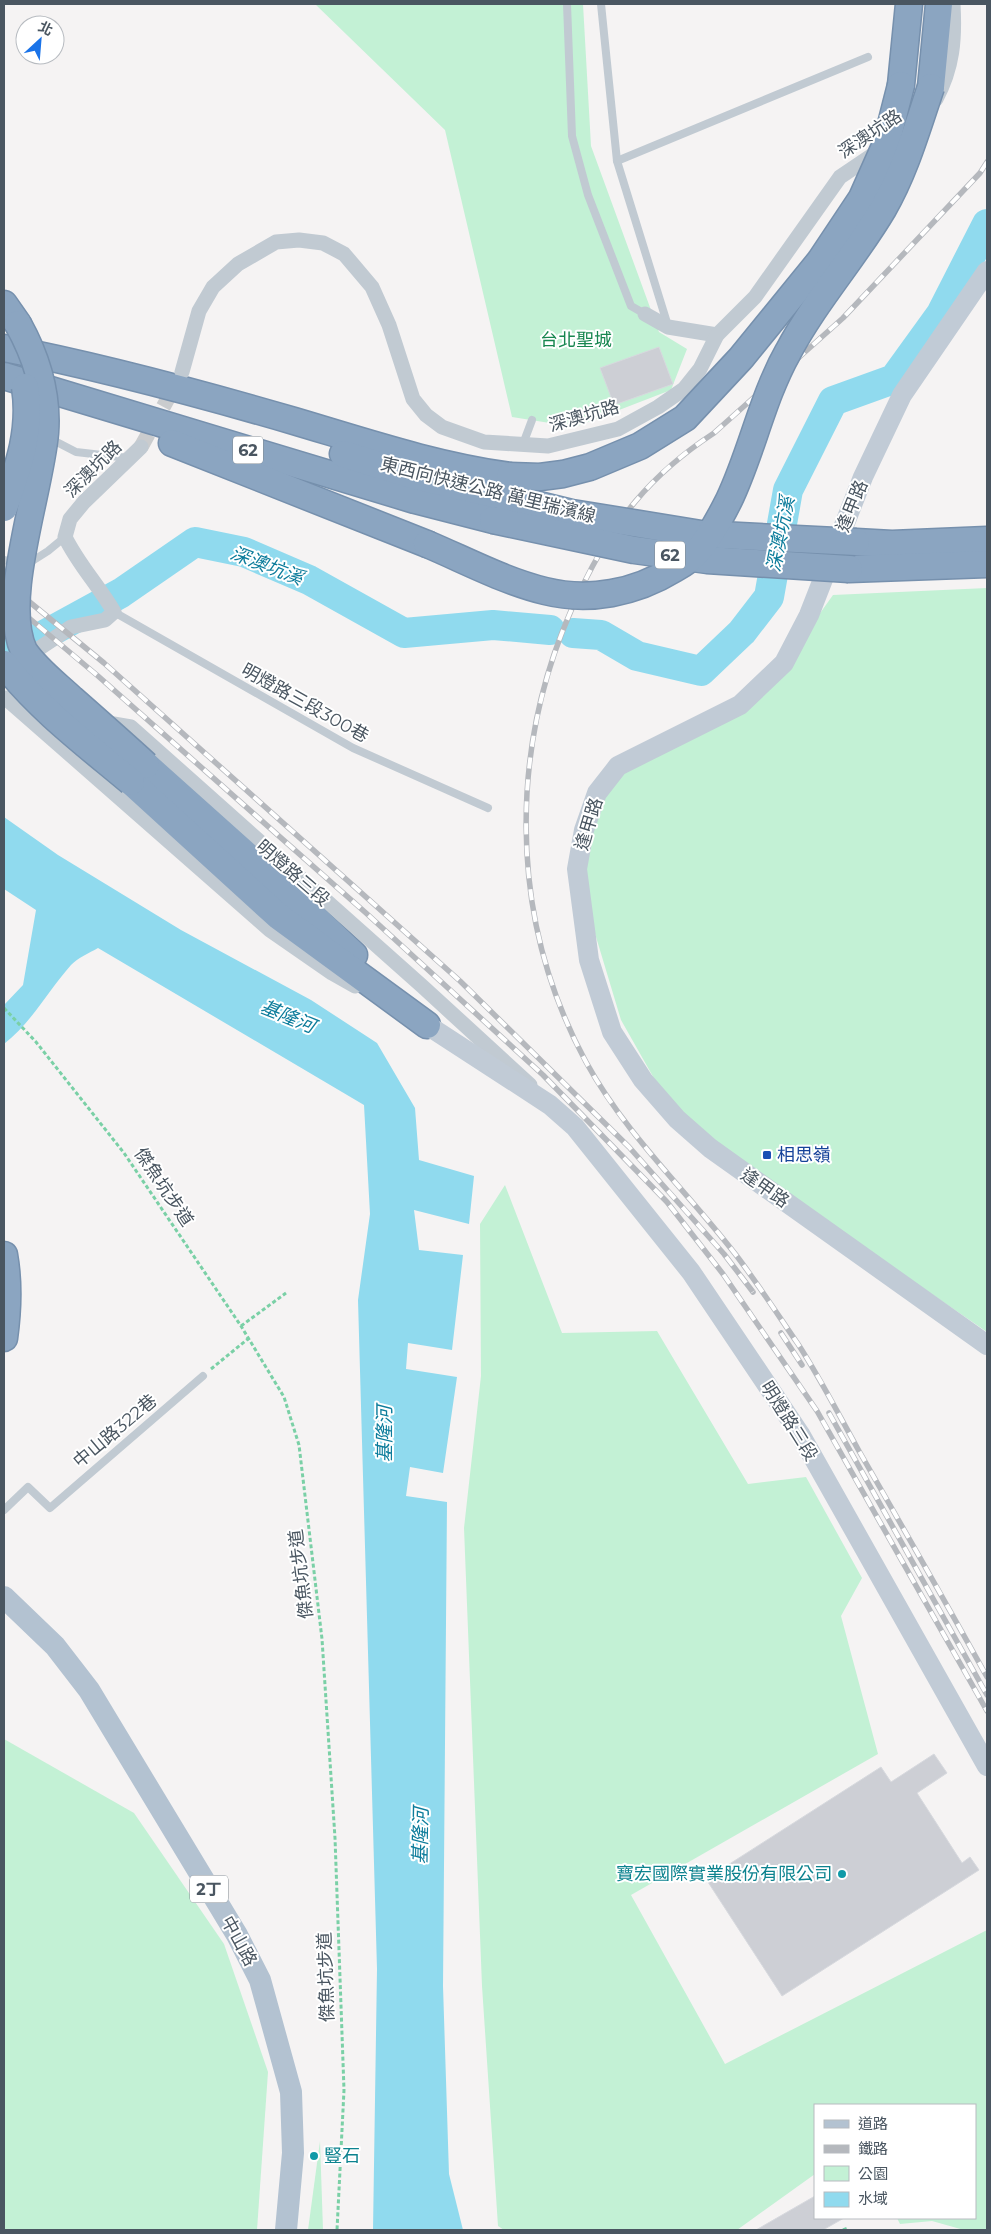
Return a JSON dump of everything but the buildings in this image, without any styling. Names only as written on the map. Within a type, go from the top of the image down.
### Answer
[{"type":"highway","points":[[502,497],[540,477],[563,474],[590,467],[640,446],[685,418],[741,358],[820,261],[862,198],[886,144],[901,85],[909,4]]},
{"type":"highway","points":[[6,377],[426,544],[521,584],[545,591],[574,596],[601,595],[654,581],[696,553],[716,525],[729,500],[760,414],[786,353],[847,265],[883,209],[898,180],[930,87],[939,4]]},
{"type":"highway","points":[[4,508],[22,459],[26,433],[27,402],[22,369],[7,329]]},
{"type":"highway","points":[[7,329],[38,365],[44,398],[45,431],[42,457],[17,561],[13,591],[12,622],[23,650],[39,670],[139,773]]},
{"type":"highway","name":"東西向快速公路 萬里瑞濱線","points":[[7,329],[415,476],[502,497],[572,512],[701,534],[892,544],[987,540]]},
{"type":"highway","name":"東西向快速公路 萬里瑞濱線","points":[[6,377],[406,497],[502,497],[550,533],[634,550],[707,560],[849,569],[987,564]]},
{"type":"highway","points":[[4,664],[18,682],[37,701],[139,773],[290,893],[427,1025]]},
{"type":"highway","points":[[4,1254],[8,1276],[8,1311],[4,1338]]},
{"type":"main road","name":"逢甲路","points":[[987,272],[902,395],[863,478],[809,615],[784,663],[740,705],[618,766],[597,793],[584,830],[577,869],[589,960],[612,1032],[642,1080],[677,1119],[710,1148],[987,1345]]},
{"type":"main road","name":"明燈路三段","points":[[427,1025],[550,1105],[574,1127],[691,1272],[800,1434],[987,1766]]},
{"type":"main road","name":"中山路","points":[[4,1596],[55,1646],[89,1690],[237,1935],[260,1980],[291,2092],[292,2153],[286,2230]]},
{"type":"street","name":"深澳坑路","points":[[182,372],[199,311],[213,287],[238,264],[276,242],[299,240],[323,243],[344,254],[372,287],[389,326],[414,399],[426,415],[442,427],[484,442],[548,446],[618,429],[658,407],[684,389],[700,369],[716,335],[755,297],[840,177],[926,119],[946,79],[955,37],[953,4]]},
{"type":"street","points":[[645,314],[668,328],[716,335]]},
{"type":"street","name":"深澳坑路","points":[[65,537],[70,520],[74,514],[141,447]]},
{"type":"street","points":[[4,670],[71,628],[104,620],[114,612],[72,551],[65,537]]},
{"type":"street","name":"明燈路三段","points":[[5,697],[84,719],[131,727],[500,1055],[550,1105]]},
{"type":"street","name":"明燈路三段","points":[[5,697],[270,930],[332,973],[427,1025]]},
{"type":"street","points":[[64,748],[62,725],[68,719],[84,719]]},
{"type":"lane","points":[[567,4],[572,136],[588,195],[631,306],[645,314]]},
{"type":"lane","points":[[601,4],[616,161],[668,328]]},
{"type":"lane","points":[[616,161],[868,57]]},
{"type":"lane","points":[[523,444],[532,420]]},
{"type":"lane","points":[[18,421],[76,452],[130,458]]},
{"type":"lane","points":[[4,560],[26,565],[65,537]]},
{"type":"lane","name":"明燈路三段300巷","points":[[114,612],[353,748],[488,808]]},
{"type":"lane","name":"中山路322巷","points":[[4,1510],[28,1487],[50,1508],[203,1376]]},
{"type":"path","name":"傑魚坑步道","points":[[4,1008],[36,1042],[124,1153],[241,1326],[284,1398],[299,1446],[322,1639],[335,1838],[344,2090],[337,2230]]},
{"type":"path","points":[[241,1326],[286,1293]]},
{"type":"path","points":[[203,1376],[249,1338]]},
{"type":"path","points":[[843,2230],[848,2228]]},
{"type":"green space","name":"台北聖城","points":[[315,4],[583,4],[591,146],[659,332],[687,349],[671,390],[575,427],[512,417],[445,130]]},
{"type":"green space","points":[[987,588],[987,1332],[677,1119],[621,1020],[578,877],[596,788],[771,682],[833,595]]},
{"type":"green space","points":[[505,1185],[562,1333],[657,1331],[748,1484],[806,1477],[862,1578],[841,1616],[878,1754],[631,1895],[725,2064],[987,1930],[987,2230],[964,2230],[932,2221],[900,2224],[898,2219],[976,2219],[976,2104],[814,2104],[814,2175],[737,2230],[504,2230],[498,2226],[482,1986],[464,1528],[481,1376],[480,1224]]},
{"type":"green space","points":[[4,1739],[134,1813],[224,1944],[268,2072],[257,2230],[4,2230]]},
{"type":"green space","points":[[320,2141],[323,2230],[308,2230]]},
{"type":"water","name":"基隆河","points":[[4,817],[58,855],[181,930],[311,1000],[377,1043],[415,1108],[419,1160],[474,1176],[469,1224],[414,1210],[419,1250],[463,1255],[452,1350],[408,1343],[406,1369],[457,1377],[443,1473],[410,1467],[406,1496],[447,1502],[443,1986],[449,2174],[463,2230],[373,2230],[377,1969],[358,1300],[370,1214],[364,1105],[98,948],[71,965],[23,1026],[4,1044],[4,1005],[23,985],[36,910],[4,889]]},
{"type":"waterway","name":"深澳坑溪","points":[[573,633],[601,635],[637,656],[701,671],[742,632],[769,597],[788,490],[833,401],[894,379],[941,314],[987,224]]},
{"type":"waterway","name":"深澳坑溪","points":[[4,657],[121,593],[195,542],[244,552],[309,580],[404,633],[493,625],[550,630]]},
{"type":"tunnel","points":[[141,447],[177,382]]},
{"type":"railway","points":[[987,162],[980,173],[843,318],[714,433],[671,465],[652,483],[621,520],[607,541],[581,589],[557,646],[540,705],[529,766],[526,826],[530,887],[541,947],[560,1005],[586,1062],[619,1114],[736,1255],[798,1344],[822,1383],[987,1677]]},
{"type":"railway","points":[[4,581],[104,663],[460,981],[629,1147],[724,1254],[753,1292]]},
{"type":"railway","points":[[4,597],[98,676],[366,913],[543,1075],[667,1202],[723,1274],[817,1411],[987,1711]]},
{"type":"railway","points":[[781,1333],[802,1365]]},
{"type":"railway","points":[[829,1413],[987,1695]]},
{"type":"place","name":"相思嶺","points":[[767,1155]]},
{"type":"place","name":"寶宏國際實業股份有限公司","points":[[842,1874]]},
{"type":"place","name":"豎石","points":[[314,2156]]}]
